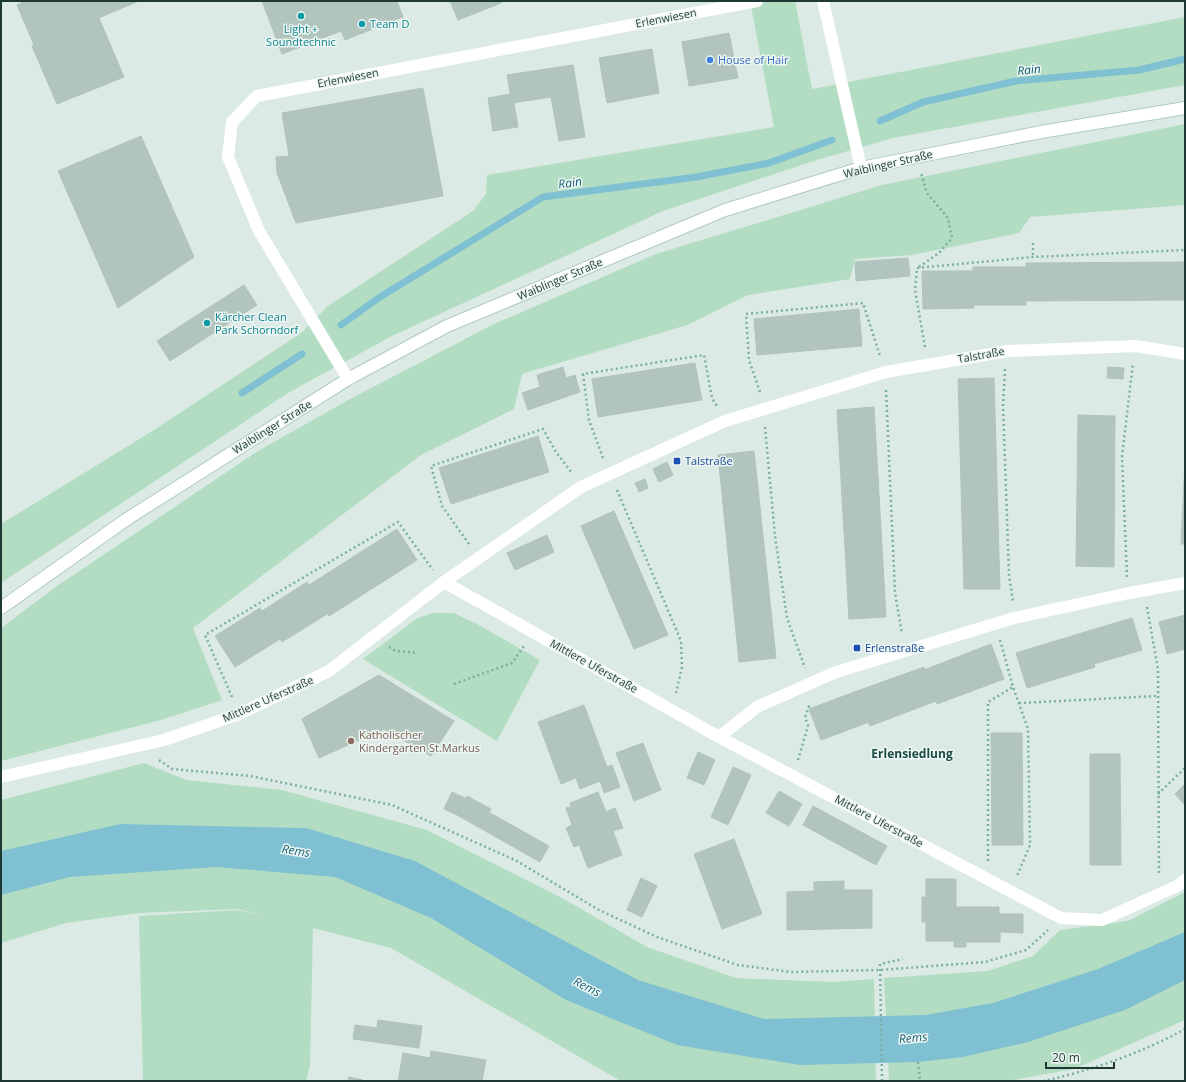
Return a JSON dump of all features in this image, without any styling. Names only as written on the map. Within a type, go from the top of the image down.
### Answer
[{"type":"street","name":"Erlenwiesen","points":[[348,379],[260,231],[228,158],[232,122],[257,96],[758,1]]},
{"type":"street","points":[[823,1],[861,168]]},
{"type":"street","name":"Waiblinger Straße","points":[[1,608],[126,519],[348,379],[447,326],[725,210],[861,168],[1041,132],[1185,108]]},
{"type":"street","name":"Talstraße","points":[[444,582],[581,487],[725,421],[886,372],[1008,350],[1136,346],[1185,354]]},
{"type":"street","name":"Mittlere Uferstraße","points":[[1,777],[164,740],[239,714],[329,671],[444,582],[719,737],[1061,918],[1102,920],[1177,886],[1185,880]]},
{"type":"street","points":[[719,737],[757,707],[836,672],[1014,618],[1129,593],[1185,583]]},
{"type":"path","points":[[916,157],[927,193],[948,218],[952,238],[939,253],[917,268]]},
{"type":"path","points":[[1033,243],[1033,257]]},
{"type":"path","points":[[917,268],[1033,257],[1185,250]]},
{"type":"path","points":[[917,268],[915,290],[927,365]]},
{"type":"path","points":[[809,684],[787,618],[775,536],[763,410],[760,391],[749,360],[746,314],[863,303],[886,372],[895,593],[906,650]]},
{"type":"path","points":[[1129,593],[1124,530],[1122,457],[1136,346]]},
{"type":"path","points":[[1008,350],[1005,363],[1003,405],[1009,575],[1014,618]]},
{"type":"path","points":[[668,708],[675,696],[682,667],[681,641],[589,420],[583,374],[704,355],[712,398],[725,421]]},
{"type":"path","points":[[480,557],[465,539],[442,506],[431,466],[543,429],[556,452],[581,487]]},
{"type":"path","points":[[239,714],[205,635],[398,522],[423,558],[444,582]]},
{"type":"path","points":[[1145,590],[1158,669],[1159,876],[1161,893]]},
{"type":"path","points":[[995,624],[1013,687],[1028,729],[1030,845],[1010,890]]},
{"type":"path","points":[[454,684],[512,663],[532,632]]},
{"type":"path","points":[[374,636],[396,651],[418,653]]},
{"type":"path","points":[[983,876],[988,866],[988,702],[1013,687]]},
{"type":"path","points":[[1019,704],[1158,696]]},
{"type":"path","points":[[791,775],[798,762],[808,726]]},
{"type":"path","points":[[155,757],[172,769],[250,776],[392,805],[515,860],[599,910],[657,937],[738,965],[790,972],[880,970],[985,962],[1026,950],[1061,918]]},
{"type":"path","points":[[1158,794],[1185,768]]},
{"type":"path","points":[[882,1081],[880,964],[903,959]]},
{"type":"path","points":[[1043,1081],[1079,1073],[1168,1039],[1185,1029]]},
{"type":"path","points":[[918,1062],[920,1081]]},
{"type":"green space","points":[[750,1],[795,1],[812,89],[1185,17],[1185,85],[893,138],[817,160],[663,211],[390,337],[288,393],[1,583],[1,524],[154,430],[301,333],[328,306],[473,211],[486,194],[487,175],[774,127]]},
{"type":"green space","points":[[1185,124],[1185,205],[1030,217],[1019,233],[912,255],[855,259],[850,279],[748,295],[687,325],[522,374],[514,409],[421,455],[193,628],[222,700],[161,720],[1,761],[1,628],[57,586],[258,451],[350,399],[494,324],[656,254],[882,185]]},
{"type":"green space","points":[[432,613],[454,613],[479,625],[540,660],[497,741],[363,659],[416,619]]},
{"type":"green space","points":[[144,763],[186,780],[282,790],[427,830],[562,898],[647,947],[736,978],[832,982],[874,979],[876,1081],[619,1080],[391,948],[313,928],[310,1066],[306,1081],[143,1081],[139,916],[237,910],[265,916],[237,909],[140,913],[66,923],[1,943],[1,800]]},
{"type":"green space","points":[[1185,892],[1185,1020],[1074,1069],[1008,1081],[889,1081],[884,978],[988,971],[1033,956],[1060,930],[1128,921]]},
{"type":"water","name":"Rems","points":[[120,824],[306,828],[415,861],[638,980],[764,1019],[925,1015],[993,1003],[1098,969],[1185,932],[1185,980],[1125,1010],[1028,1042],[963,1057],[918,1062],[800,1065],[677,1045],[566,1000],[431,918],[335,877],[216,867],[70,877],[1,895],[1,851]]},
{"type":"building","points":[[26,1],[139,1],[34,45],[17,5]]},
{"type":"building","name":"Light + Soundtechnic","points":[[262,1],[329,1],[341,31],[282,54]]},
{"type":"building","name":"Team D","points":[[329,1],[397,1],[403,17],[345,40]]},
{"type":"building","points":[[450,1],[501,1],[501,3],[458,20]]},
{"type":"building","points":[[99,18],[124,77],[57,104],[32,46]]},
{"type":"building","name":"House of Hair","points":[[729,33],[738,78],[689,86],[682,42]]},
{"type":"building","points":[[652,49],[659,93],[607,103],[599,58]]},
{"type":"building","points":[[573,65],[585,137],[559,141],[551,97],[512,103],[507,75]]},
{"type":"building","points":[[423,88],[443,196],[296,223],[277,173],[276,157],[289,156],[282,113]]},
{"type":"building","points":[[510,94],[512,103],[514,103],[518,127],[493,131],[488,98]]},
{"type":"building","points":[[141,136],[194,257],[118,308],[58,171]]},
{"type":"building","points":[[908,258],[910,276],[856,281],[855,262]]},
{"type":"building","points":[[1184,262],[1185,300],[1026,301],[1026,263]]},
{"type":"building","points":[[973,267],[1026,267],[1026,305],[974,305]]},
{"type":"building","points":[[922,271],[973,271],[974,308],[923,309]]},
{"type":"building","name":"Kärcher Clean Park Schorndorf","points":[[244,285],[257,305],[170,361],[157,341]]},
{"type":"building","points":[[859,309],[862,346],[757,355],[754,319]]},
{"type":"building","points":[[695,363],[702,400],[598,417],[592,379]]},
{"type":"building","points":[[563,367],[566,378],[540,387],[537,375]]},
{"type":"building","points":[[1108,367],[1124,368],[1123,379],[1107,378]]},
{"type":"building","points":[[575,375],[580,392],[528,410],[522,393]]},
{"type":"building","points":[[994,378],[1000,589],[964,589],[958,379]]},
{"type":"building","points":[[874,407],[886,617],[849,619],[837,410]]},
{"type":"building","points":[[1078,415],[1115,416],[1114,567],[1076,566]]},
{"type":"building","points":[[538,436],[549,472],[451,504],[439,468]]},
{"type":"building","points":[[754,451],[776,658],[739,662],[718,455]]},
{"type":"building","points":[[667,462],[673,475],[659,482],[653,469]]},
{"type":"building","points":[[1185,462],[1185,544],[1181,544]]},
{"type":"building","points":[[645,479],[648,488],[639,492],[635,483]]},
{"type":"building","points":[[614,511],[668,635],[634,649],[581,526]]},
{"type":"building","points":[[397,529],[417,560],[329,616],[309,585]]},
{"type":"building","points":[[547,535],[554,552],[515,570],[507,553]]},
{"type":"building","points":[[307,582],[327,614],[282,642],[262,611]]},
{"type":"building","points":[[260,608],[280,639],[235,667],[215,636]]},
{"type":"building","points":[[1185,615],[1185,649],[1167,654],[1159,622]]},
{"type":"building","points":[[1132,618],[1142,650],[1094,664],[1085,632]]},
{"type":"building","points":[[1085,632],[1095,667],[1027,688],[1016,653]]},
{"type":"building","points":[[991,644],[1004,679],[937,704],[924,670]]},
{"type":"building","points":[[924,667],[936,701],[870,726],[857,691]]},
{"type":"building","name":"Katholischer Kindergarten St.Markus","points":[[379,675],[454,721],[431,756],[384,729],[319,758],[302,719]]},
{"type":"building","points":[[857,691],[869,722],[821,740],[809,709]]},
{"type":"building","points":[[584,705],[607,767],[612,765],[620,787],[604,793],[600,781],[580,789],[576,778],[561,784],[538,722]]},
{"type":"building","points":[[991,733],[1022,733],[1023,845],[992,845]]},
{"type":"building","points":[[643,743],[661,790],[634,801],[616,753]]},
{"type":"building","points":[[698,752],[715,760],[704,785],[687,778]]},
{"type":"building","points":[[1090,754],[1120,754],[1121,865],[1090,865]]},
{"type":"building","points":[[733,767],[751,775],[728,825],[711,817]]},
{"type":"building","points":[[1185,784],[1185,805],[1175,794]]},
{"type":"building","points":[[779,791],[802,804],[789,826],[766,813]]},
{"type":"building","points":[[452,792],[465,798],[457,815],[444,809]]},
{"type":"building","points":[[598,792],[606,812],[615,808],[623,828],[613,831],[622,855],[588,868],[579,845],[574,847],[566,828],[572,825],[566,808],[571,807],[570,803]]},
{"type":"building","points":[[467,796],[491,809],[480,828],[457,815]]},
{"type":"building","points":[[813,806],[887,846],[876,865],[803,825]]},
{"type":"building","points":[[490,813],[549,846],[540,862],[480,828]]},
{"type":"building","points":[[734,839],[762,914],[722,929],[694,854]]},
{"type":"building","points":[[641,878],[657,886],[642,917],[627,910]]},
{"type":"building","points":[[926,879],[956,879],[956,907],[999,907],[999,914],[1023,914],[1023,933],[1000,932],[1000,942],[966,942],[966,947],[954,947],[954,941],[926,941],[926,922],[922,922],[922,897],[926,897]]},
{"type":"building","points":[[844,881],[844,890],[872,890],[872,928],[787,930],[787,892],[814,891],[814,882]]},
{"type":"building","points":[[378,1020],[422,1026],[419,1048],[353,1039],[355,1025],[377,1028]]},
{"type":"building","points":[[431,1051],[486,1060],[482,1081],[398,1081],[403,1053],[430,1058]]},
{"type":"building","points":[[349,1077],[363,1080],[363,1081],[348,1081]]},
{"type":"waterway","name":"Rain","points":[[880,121],[923,102],[1016,81],[1139,70],[1185,59]]},
{"type":"waterway","name":"Rain","points":[[341,325],[380,297],[543,197],[696,177],[769,163],[832,140]]},
{"type":"waterway","points":[[242,393],[302,354]]},
{"type":"place","name":"Light + Soundtechnic","points":[[301,16]]},
{"type":"place","name":"Team D","points":[[362,24]]},
{"type":"place","name":"House of Hair","points":[[710,60]]},
{"type":"place","name":"Kärcher Clean Park Schorndorf","points":[[207,323]]},
{"type":"place","name":"Talstraße","points":[[677,461]]},
{"type":"place","name":"Erlenstraße","points":[[857,648]]},
{"type":"place","name":"Katholischer Kindergarten St.Markus","points":[[351,741]]},
{"type":"district","name":"Erlensiedlung","points":[[912,754]]}]
